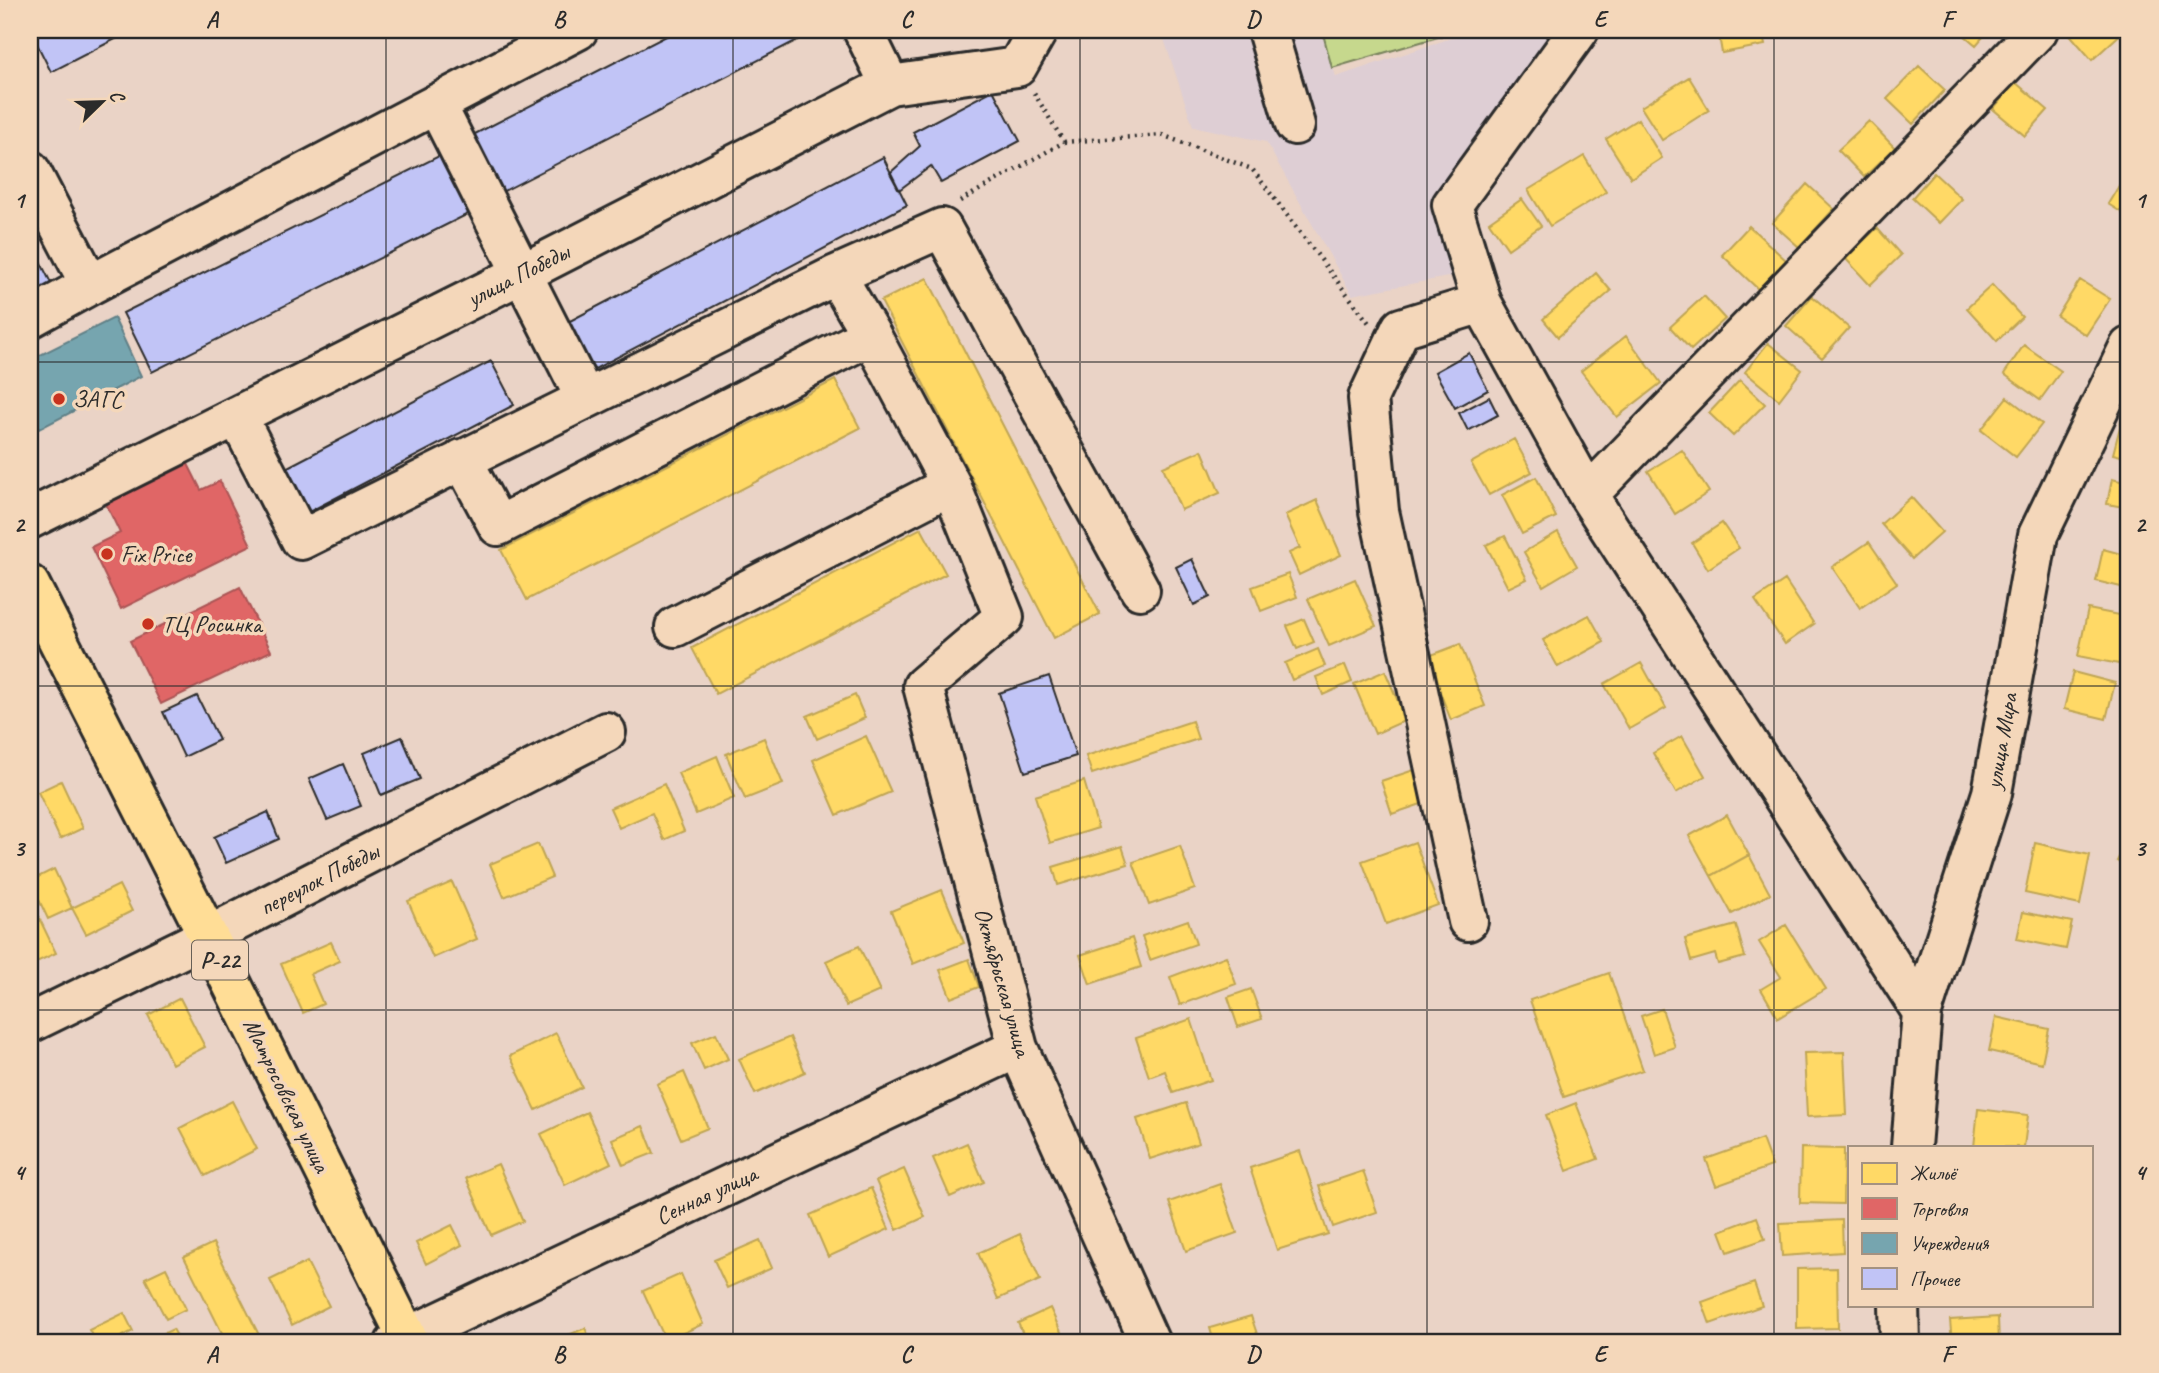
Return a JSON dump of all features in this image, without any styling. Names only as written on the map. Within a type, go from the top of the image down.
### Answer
[{"type":"highway","name":"Матросовская улица","points":[[30,585],[208,936],[404,1341]]},
{"type":"street","points":[[30,318],[578,30]]},
{"type":"street","points":[[863,30],[890,85]]},
{"type":"street","points":[[1017,67],[1038,30]]},
{"type":"street","points":[[1267,30],[1295,125]]},
{"type":"street","points":[[1579,30],[1452,205],[1482,303],[1588,495],[1922,1012]]},
{"type":"street","points":[[1588,495],[2038,30]]},
{"type":"street","name":"улица Победы","points":[[30,519],[523,273],[890,85],[1017,67]]},
{"type":"street","points":[[436,104],[585,398]]},
{"type":"street","points":[[30,170],[89,285]]},
{"type":"street","points":[[237,416],[301,540],[836,275],[942,228],[1140,590]]},
{"type":"street","points":[[675,627],[951,485],[836,275]]},
{"type":"street","points":[[1468,921],[1379,511],[1368,398],[1401,328],[1482,303]]},
{"type":"street","points":[[462,459],[498,526],[871,335]]},
{"type":"street","name":"улица Мира","points":[[1911,1146],[1922,1012],[1992,793],[2038,535],[2129,346]]},
{"type":"street","name":"Октябрьская улица","points":[[951,485],[1004,617],[923,686],[1018,1048],[1150,1343]]},
{"type":"street","name":"переулок Победы","points":[[30,1023],[208,936],[606,732]]},
{"type":"street","name":"Сенная улица","points":[[404,1341],[1018,1048]]},
{"type":"street","points":[[1899,1306],[1900,1343]]},
{"type":"path","points":[[1017,67],[1064,142]]},
{"type":"path","points":[[942,228],[961,199],[1064,142],[1162,135],[1252,170],[1367,322],[1401,328]]},
{"type":"shaded area","points":[[1161,30],[1322,30],[1336,77],[1475,30],[1566,30],[1438,206],[1453,276],[1352,295],[1266,142],[1193,126]]},
{"type":"green space","points":[[1322,30],[1462,30],[1332,68]]},
{"type":"building: Жильё","points":[[1718,30],[1762,30],[1765,45],[1722,53]]},
{"type":"building: Жильё","points":[[1958,30],[1989,30],[1976,45]]},
{"type":"building: Жильё","points":[[2066,30],[2125,30],[2092,60]]},
{"type":"building: Жильё","points":[[1919,66],[1945,90],[1913,124],[1887,99]]},
{"type":"building: Жильё","points":[[1689,77],[1709,110],[1662,140],[1641,107]]},
{"type":"building: Жильё","points":[[2015,82],[2048,110],[2025,136],[1993,109]]},
{"type":"building: Жильё","points":[[1638,119],[1662,158],[1631,178],[1606,139]]},
{"type":"building: Жильё","points":[[1869,121],[1895,148],[1864,177],[1838,150]]},
{"type":"building: Жильё","points":[[1584,156],[1606,192],[1550,226],[1528,190]]},
{"type":"building: Жильё","points":[[2129,169],[2129,217],[2108,204]]},
{"type":"building: Жильё","points":[[1934,173],[1962,199],[1939,223],[1912,198]]},
{"type":"building: Жильё","points":[[1807,184],[1834,209],[1799,247],[1772,223]]},
{"type":"building: Жильё","points":[[1522,199],[1541,226],[1508,249],[1489,222]]},
{"type":"building: Жильё","points":[[1749,226],[1787,261],[1759,290],[1722,255]]},
{"type":"building: Жильё","points":[[1877,228],[1901,255],[1870,285],[1845,258]]},
{"type":"building: Жильё","points":[[1596,273],[1611,291],[1558,337],[1543,319]]},
{"type":"building: Жильё","points":[[927,278],[1100,614],[1054,638],[881,301]]},
{"type":"building: Жильё","points":[[2080,280],[2110,299],[2086,335],[2057,316]]},
{"type":"building: Жильё","points":[[1992,285],[2022,317],[1997,341],[1967,308]]},
{"type":"building: Жильё","points":[[1704,296],[1725,319],[1691,350],[1670,327]]},
{"type":"building: Жильё","points":[[1812,296],[1849,328],[1822,358],[1786,326]]},
{"type":"building: Жильё","points":[[1626,336],[1661,383],[1617,417],[1581,371]]},
{"type":"building: Жильё","points":[[1768,343],[1802,370],[1779,400],[1745,372]]},
{"type":"building: Жильё","points":[[2024,345],[2061,371],[2040,400],[2004,374]]},
{"type":"building: Жильё","points":[[835,380],[860,428],[527,600],[501,550]]},
{"type":"building: Жильё","points":[[1740,380],[1765,404],[1733,436],[1709,413]]},
{"type":"building: Жильё","points":[[2129,392],[2129,458],[2113,454]]},
{"type":"building: Жильё","points":[[2007,397],[2042,424],[2016,457],[1981,430]]},
{"type":"building: Жильё","points":[[1514,439],[1532,472],[1489,495],[1471,463]]},
{"type":"building: Жильё","points":[[1202,450],[1220,493],[1181,510],[1163,467]]},
{"type":"building: Жильё","points":[[1682,450],[1709,492],[1675,514],[1648,471]]},
{"type":"building: Жильё","points":[[1536,477],[1556,517],[1522,534],[1502,495]]},
{"type":"building: Жильё","points":[[2112,479],[2129,483],[2129,508],[2107,504]]},
{"type":"building: Жильё","points":[[1911,497],[1942,532],[1912,559],[1881,524]]},
{"type":"building: Жильё","points":[[1317,500],[1341,555],[1299,575],[1289,553],[1300,548],[1285,515]]},
{"type":"building: Жильё","points":[[1722,523],[1739,548],[1708,569],[1692,543]]},
{"type":"building: Жильё","points":[[921,528],[946,574],[716,694],[692,648]]},
{"type":"building: Жильё","points":[[1558,532],[1577,566],[1543,586],[1524,552]]},
{"type":"building: Жильё","points":[[1505,536],[1527,579],[1508,588],[1486,545]]},
{"type":"building: Жильё","points":[[1869,542],[1897,583],[1860,608],[1832,567]]},
{"type":"building: Жильё","points":[[2103,549],[2129,556],[2129,589],[2096,581]]},
{"type":"building: Жильё","points":[[1288,574],[1297,597],[1261,611],[1252,587]]},
{"type":"building: Жильё","points":[[1355,579],[1376,626],[1329,646],[1308,599]]},
{"type":"building: Жильё","points":[[1785,580],[1814,624],[1785,644],[1755,600]]},
{"type":"building: Жильё","points":[[2088,609],[2129,617],[2129,666],[2078,656]]},
{"type":"building: Жильё","points":[[1589,615],[1604,642],[1558,667],[1543,640]]},
{"type":"building: Жильё","points":[[1304,619],[1314,642],[1297,649],[1287,626]]},
{"type":"building: Жильё","points":[[1460,644],[1485,706],[1451,720],[1426,657]]},
{"type":"building: Жильё","points":[[1318,649],[1325,666],[1292,680],[1285,663]]},
{"type":"building: Жильё","points":[[1641,663],[1666,708],[1629,729],[1604,684]]},
{"type":"building: Жильё","points":[[1345,665],[1352,682],[1323,695],[1316,677]]},
{"type":"building: Жильё","points":[[1385,671],[1406,720],[1375,734],[1354,684]]},
{"type":"building: Жильё","points":[[2073,672],[2115,683],[2106,719],[2064,709]]},
{"type":"building: Жильё","points":[[855,695],[865,718],[817,739],[807,716]]},
{"type":"building: Жильё","points":[[1192,721],[1198,739],[1092,774],[1086,756]]},
{"type":"building: Жильё","points":[[866,736],[891,792],[837,815],[813,760]]},
{"type":"building: Жильё","points":[[1682,736],[1705,776],[1676,793],[1653,753]]},
{"type":"building: Жильё","points":[[764,738],[783,784],[745,799],[726,754]]},
{"type":"building: Жильё","points":[[717,756],[734,798],[696,814],[678,773]]},
{"type":"building: Жильё","points":[[1426,766],[1436,799],[1392,814],[1381,781]]},
{"type":"building: Жильё","points":[[61,781],[83,828],[60,839],[38,792]]},
{"type":"building: Жильё","points":[[1084,781],[1098,828],[1050,843],[1035,796]]},
{"type":"building: Жильё","points":[[664,784],[684,831],[664,840],[652,813],[619,828],[610,808]]},
{"type":"building: Жильё","points":[[1727,815],[1749,855],[1711,876],[1689,836]]},
{"type":"building: Жильё","points":[[2129,838],[2129,868],[2117,861]]},
{"type":"building: Жильё","points":[[1415,842],[1438,905],[1386,924],[1362,861]]},
{"type":"building: Жильё","points":[[2035,843],[2090,855],[2080,905],[2025,893]]},
{"type":"building: Жильё","points":[[538,844],[552,877],[504,897],[490,864]]},
{"type":"building: Жильё","points":[[1122,846],[1128,864],[1058,885],[1053,867]]},
{"type":"building: Жильё","points":[[1180,846],[1195,889],[1149,905],[1133,862]]},
{"type":"building: Жильё","points":[[1749,855],[1770,894],[1732,914],[1711,876]]},
{"type":"building: Жильё","points":[[54,869],[72,908],[48,919],[30,881]]},
{"type":"building: Жильё","points":[[452,882],[477,939],[433,958],[408,901]]},
{"type":"building: Жильё","points":[[119,885],[132,911],[86,934],[72,908]]},
{"type":"building: Жильё","points":[[942,890],[964,943],[913,964],[891,911]]},
{"type":"building: Жильё","points":[[30,899],[56,953],[30,965]]},
{"type":"building: Жильё","points":[[2023,912],[2072,922],[2066,949],[2017,939]]},
{"type":"building: Жильё","points":[[1188,920],[1196,944],[1150,960],[1142,936]]},
{"type":"building: Жильё","points":[[1736,925],[1745,957],[1718,964],[1715,954],[1691,961],[1685,939]]},
{"type":"building: Жильё","points":[[1786,925],[1826,989],[1778,1018],[1761,989],[1781,977],[1759,942]]},
{"type":"building: Жильё","points":[[1132,938],[1141,967],[1090,984],[1080,955]]},
{"type":"building: Жильё","points":[[331,942],[340,961],[310,974],[323,1004],[303,1013],[281,964]]},
{"type":"building: Жильё","points":[[859,946],[880,991],[846,1006],[826,961]]},
{"type":"building: Жильё","points":[[1226,956],[1236,984],[1180,1005],[1170,977]]},
{"type":"building: Жильё","points":[[969,959],[979,987],[951,998],[940,970]]},
{"type":"building: Жильё","points":[[1609,973],[1643,1070],[1564,1097],[1530,1000]]},
{"type":"building: Жильё","points":[[1251,989],[1262,1019],[1238,1027],[1228,997]]},
{"type":"building: Жильё","points":[[180,998],[205,1047],[172,1064],[148,1015]]},
{"type":"building: Жильё","points":[[1662,1009],[1675,1047],[1654,1054],[1641,1016]]},
{"type":"building: Жильё","points":[[1996,1017],[2049,1029],[2042,1063],[1989,1051]]},
{"type":"building: Жильё","points":[[1191,1019],[1211,1080],[1173,1093],[1165,1071],[1149,1077],[1136,1038]]},
{"type":"building: Жильё","points":[[556,1033],[582,1087],[536,1110],[510,1056]]},
{"type":"building: Жильё","points":[[716,1033],[728,1059],[704,1070],[692,1043]]},
{"type":"building: Жильё","points":[[790,1037],[805,1072],[755,1094],[739,1059]]},
{"type":"building: Жильё","points":[[1844,1052],[1847,1115],[1807,1117],[1804,1053]]},
{"type":"building: Жильё","points":[[684,1072],[708,1128],[681,1139],[657,1084]]},
{"type":"building: Жильё","points":[[232,1101],[257,1149],[205,1176],[180,1128]]},
{"type":"building: Жильё","points":[[1186,1103],[1199,1143],[1150,1159],[1137,1119]]},
{"type":"building: Жильё","points":[[1576,1103],[1598,1159],[1567,1171],[1546,1115]]},
{"type":"building: Жильё","points":[[1978,1109],[2028,1115],[2024,1146],[1974,1146]]},
{"type":"building: Жильё","points":[[30,1112],[40,1133],[30,1138]]},
{"type":"building: Жильё","points":[[587,1112],[611,1163],[565,1185],[541,1134]]},
{"type":"building: Жильё","points":[[643,1126],[654,1153],[623,1165],[612,1139]]},
{"type":"building: Жильё","points":[[1762,1139],[1772,1166],[1716,1186],[1706,1159]]},
{"type":"building: Жильё","points":[[967,1143],[984,1182],[950,1197],[933,1158]]},
{"type":"building: Жильё","points":[[1801,1148],[1844,1149],[1843,1204],[1800,1203]]},
{"type":"building: Жильё","points":[[1300,1151],[1328,1234],[1277,1250],[1250,1168]]},
{"type":"building: Жильё","points":[[498,1164],[523,1221],[491,1235],[466,1178]]},
{"type":"building: Жильё","points":[[904,1169],[925,1217],[897,1230],[876,1181]]},
{"type":"building: Жильё","points":[[1363,1171],[1377,1212],[1333,1227],[1319,1186]]},
{"type":"building: Жильё","points":[[1220,1184],[1237,1233],[1186,1251],[1169,1202]]},
{"type":"building: Жильё","points":[[871,1188],[889,1229],[828,1257],[810,1215]]},
{"type":"building: Жильё","points":[[1757,1217],[1765,1239],[1728,1252],[1720,1231]]},
{"type":"building: Жильё","points":[[1842,1220],[1843,1252],[1782,1256],[1780,1223]]},
{"type":"building: Жильё","points":[[452,1225],[462,1245],[426,1264],[416,1243]]},
{"type":"building: Жильё","points":[[1020,1234],[1040,1280],[998,1299],[978,1253]]},
{"type":"building: Жильё","points":[[760,1240],[772,1268],[727,1288],[714,1260]]},
{"type":"building: Жильё","points":[[213,1243],[259,1335],[243,1343],[227,1343],[184,1257]]},
{"type":"building: Жильё","points":[[307,1262],[329,1306],[292,1325],[270,1280]]},
{"type":"building: Жильё","points":[[166,1268],[186,1309],[166,1319],[145,1278]]},
{"type":"building: Жильё","points":[[1837,1268],[1838,1328],[1797,1329],[1797,1269]]},
{"type":"building: Жильё","points":[[681,1274],[703,1324],[666,1341],[643,1291]]},
{"type":"building: Жильё","points":[[1754,1283],[1762,1306],[1710,1324],[1702,1302]]},
{"type":"building: Жильё","points":[[1050,1308],[1066,1343],[1027,1343],[1018,1323]]},
{"type":"building: Жильё","points":[[124,1313],[133,1331],[109,1343],[96,1343],[89,1330]]},
{"type":"building: Жильё","points":[[1251,1316],[1260,1343],[1214,1343],[1210,1328]]},
{"type":"building: Жильё","points":[[1998,1317],[1999,1343],[1952,1343],[1950,1320]]},
{"type":"building: Жильё","points":[[585,1328],[592,1343],[552,1343],[552,1342]]},
{"type":"building: Жильё","points":[[173,1329],[181,1343],[144,1343]]},
{"type":"building: Торговля","points":[[188,464],[201,490],[220,481],[251,545],[121,609],[91,547],[120,533],[106,504]]},
{"type":"building: Торговля","points":[[240,587],[271,651],[161,704],[130,641]]},
{"type":"building: Учреждения","points":[[114,318],[141,376],[39,429],[30,410],[30,360]]},
{"type":"building: Прочее","points":[[30,30],[133,30],[51,72]]},
{"type":"building: Прочее","points":[[678,30],[817,30],[500,193],[471,136]]},
{"type":"building: Прочее","points":[[993,90],[1020,141],[941,183],[931,166],[899,190],[890,173],[920,146],[913,132]]},
{"type":"building: Прочее","points":[[445,153],[474,211],[152,372],[123,313]]},
{"type":"building: Прочее","points":[[883,157],[907,205],[591,371],[566,323]]},
{"type":"building: Прочее","points":[[30,241],[53,287],[30,299]]},
{"type":"building: Прочее","points":[[1469,353],[1488,390],[1455,408],[1435,372]]},
{"type":"building: Прочее","points":[[491,361],[514,405],[303,515],[280,471]]},
{"type":"building: Прочее","points":[[1489,397],[1498,415],[1468,431],[1459,413]]},
{"type":"building: Прочее","points":[[1192,559],[1210,597],[1194,605],[1176,567]]},
{"type":"building: Прочее","points":[[1049,676],[1076,756],[1025,772],[999,693]]},
{"type":"building: Прочее","points":[[197,696],[219,740],[184,757],[163,712]]},
{"type":"building: Прочее","points":[[402,737],[420,779],[381,795],[364,753]]},
{"type":"building: Прочее","points":[[343,764],[361,806],[327,820],[309,779]]},
{"type":"building: Прочее","points":[[268,812],[279,839],[226,863],[214,837]]},
{"type":"place","name":"ЗАГС","points":[[59,399]]},
{"type":"place","name":"Fix Price","points":[[107,554]]},
{"type":"place","name":"ТЦ Росинка","points":[[148,624]]}]
